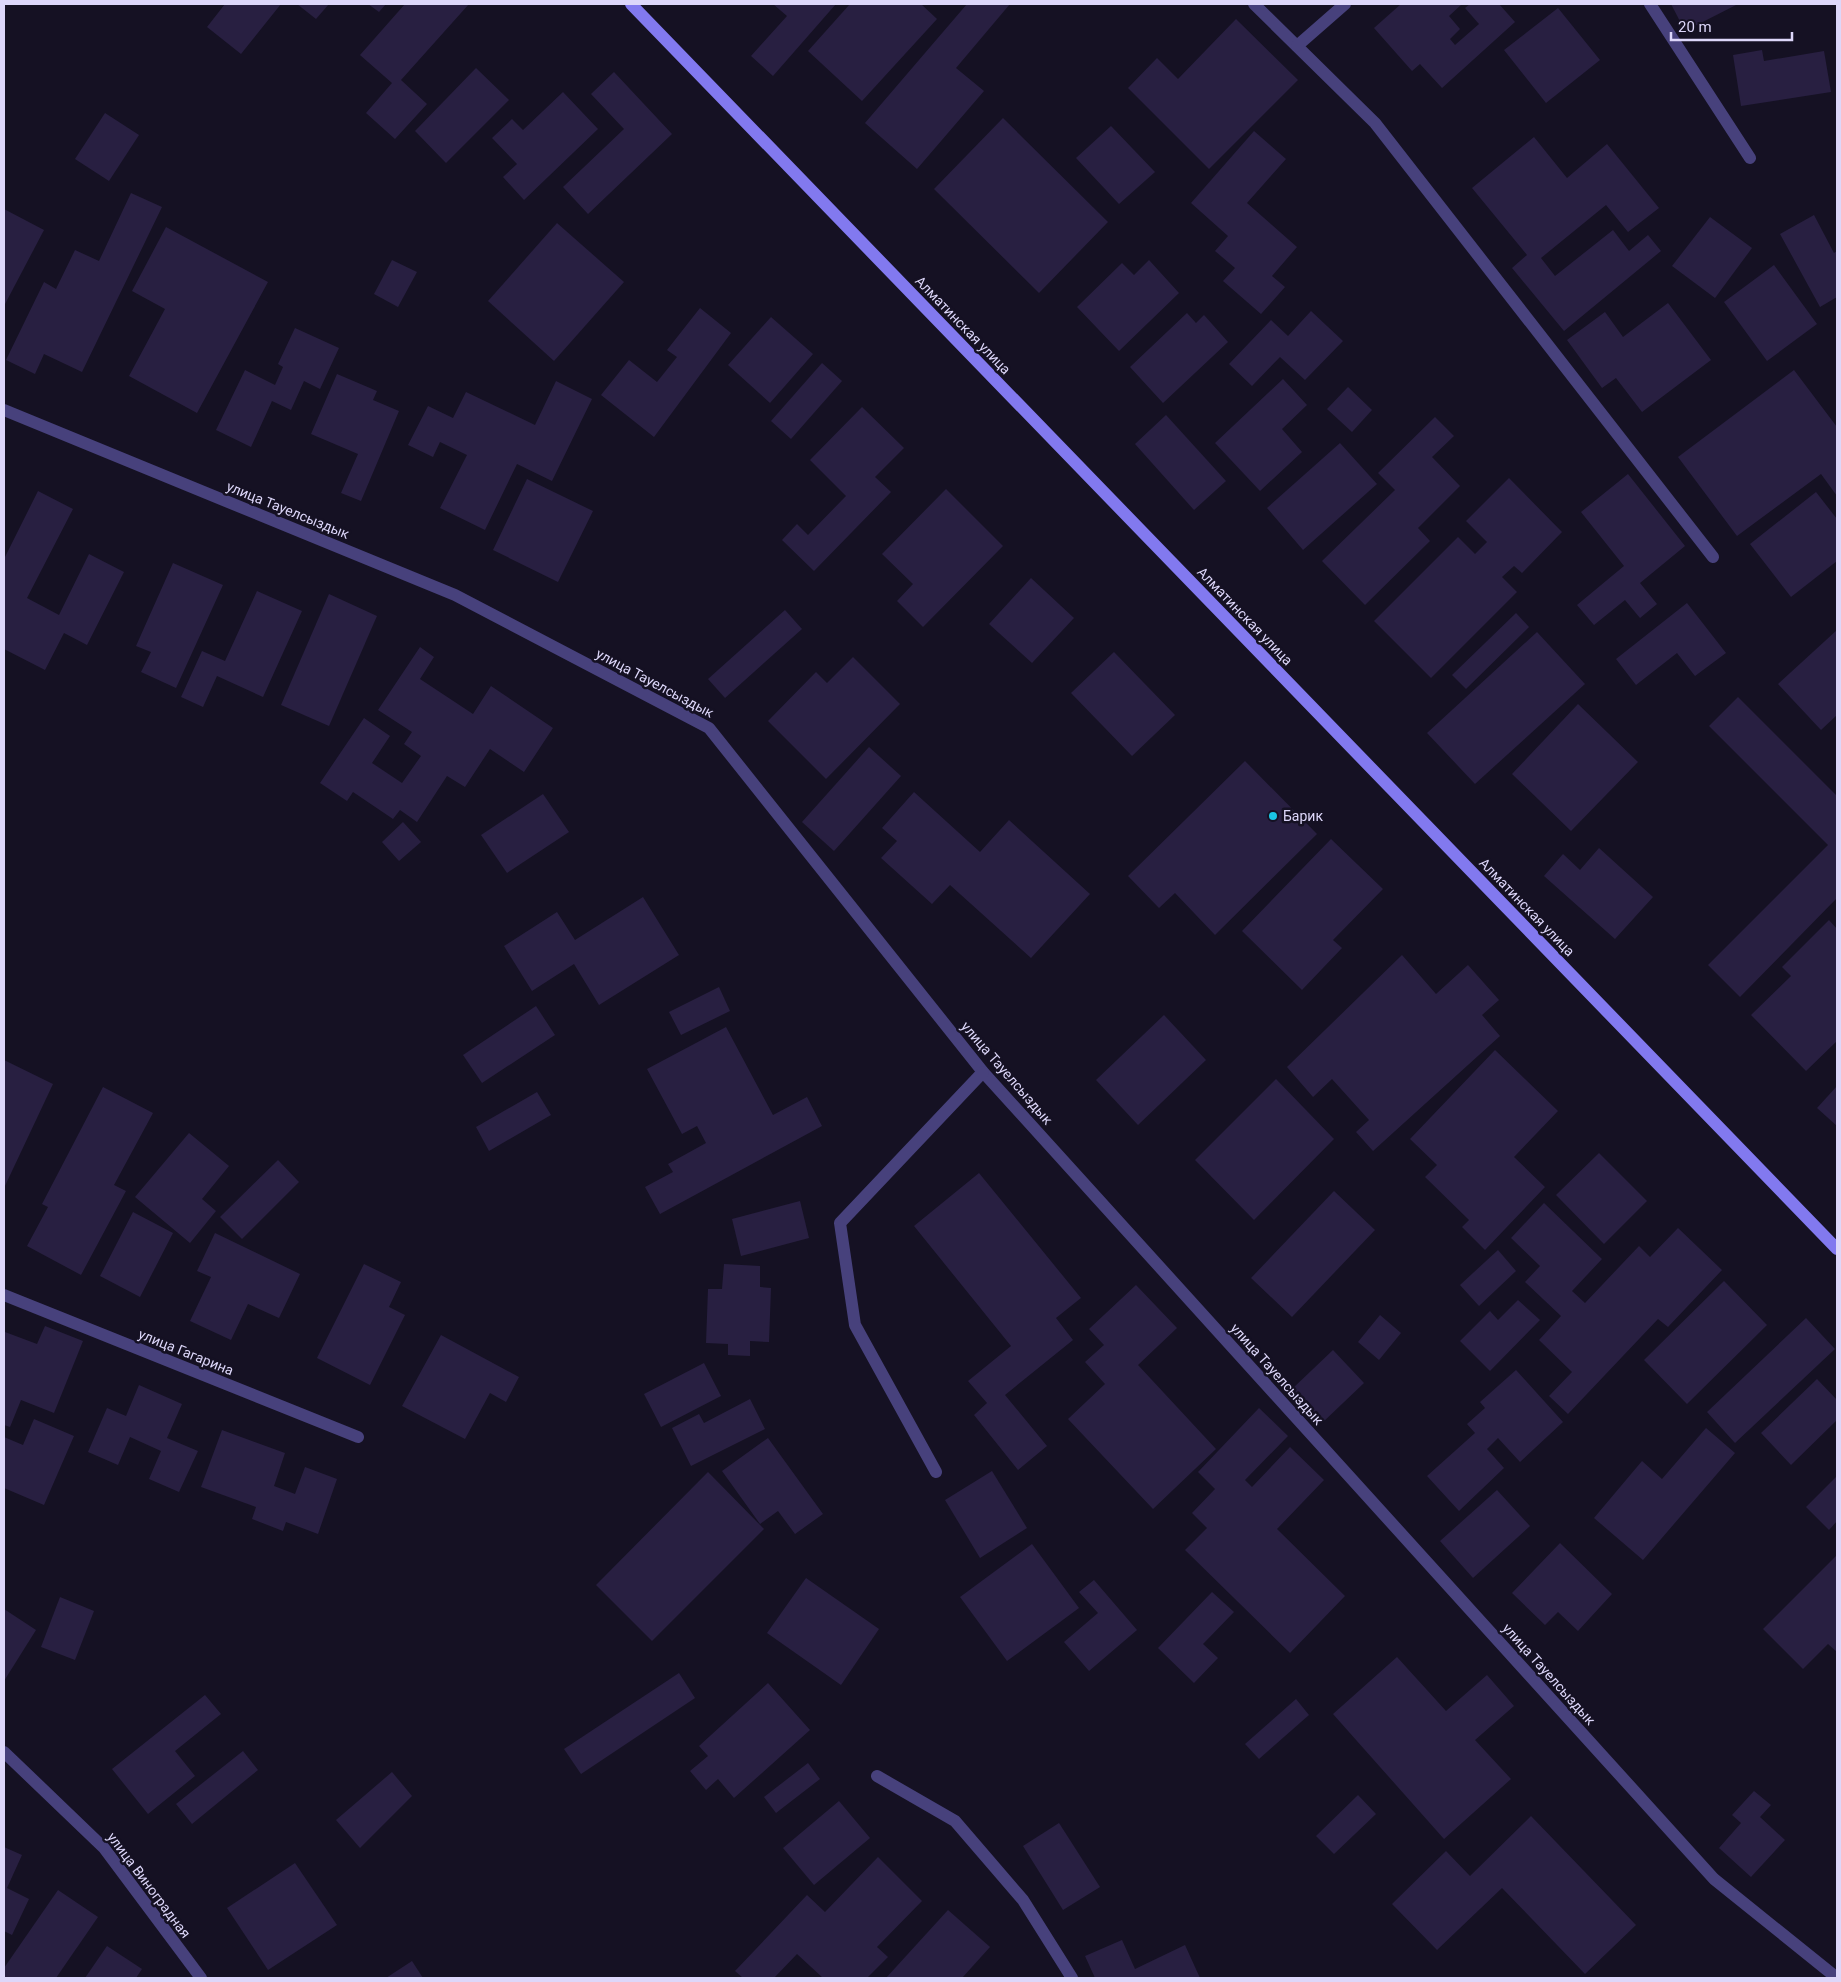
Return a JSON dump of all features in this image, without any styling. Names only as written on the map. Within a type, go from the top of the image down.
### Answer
[{"type":"main road","name":"Алматинская улица","points":[[631,4],[1837,1249]]},
{"type":"street","points":[[1254,4],[1375,123],[1714,557]]},
{"type":"street","points":[[1297,46],[1345,4]]},
{"type":"street","points":[[1650,4],[1750,158]]},
{"type":"street","name":"улица Тауелсыздык","points":[[4,410],[455,595],[709,728],[983,1072],[1714,1879],[1837,1978]]},
{"type":"street","points":[[936,1472],[855,1325],[840,1224],[983,1072]]},
{"type":"street","name":"улица Гагарина","points":[[4,1295],[358,1437]]},
{"type":"street","name":"улица Виноградная","points":[[4,1752],[104,1848],[201,1978]]},
{"type":"street","points":[[877,1776],[955,1821],[1023,1900],[1072,1978]]},
{"type":"building","points":[[225,4],[281,4],[241,54],[207,27]]},
{"type":"building","points":[[297,4],[329,4],[316,19]]},
{"type":"building","points":[[368,4],[386,4],[379,12]]},
{"type":"building","points":[[405,4],[469,4],[401,80],[427,104],[395,139],[366,113],[392,83],[360,55]]},
{"type":"building","points":[[773,4],[836,4],[773,76],[751,56],[787,16]]},
{"type":"building","points":[[850,4],[921,4],[937,19],[862,101],[808,51]]},
{"type":"building","points":[[967,4],[1010,4],[956,68],[984,91],[917,169],[865,123]]},
{"type":"building","points":[[1401,4],[1462,4],[1449,16],[1460,29],[1450,39],[1455,45],[1479,24],[1465,8],[1470,4],[1499,4],[1515,22],[1442,88],[1420,64],[1412,71],[1374,28]]},
{"type":"building","points":[[1671,4],[1738,4],[1685,31]]},
{"type":"building","points":[[1558,8],[1600,60],[1546,103],[1504,50]]},
{"type":"building","points":[[1236,19],[1298,80],[1209,169],[1128,88],[1157,58],[1178,79]]},
{"type":"building","points":[[1762,50],[1764,61],[1824,51],[1831,92],[1741,106],[1733,55]]},
{"type":"building","points":[[476,68],[509,100],[446,163],[415,131]]},
{"type":"building","points":[[614,72],[672,134],[588,214],[563,187],[624,129],[591,94]]},
{"type":"building","points":[[563,92],[598,129],[524,200],[503,177],[517,164],[492,138],[512,119],[523,130]]},
{"type":"building","points":[[105,113],[139,135],[109,181],[75,159]]},
{"type":"building","points":[[1003,118],[1108,222],[1039,293],[934,189]]},
{"type":"building","points":[[1111,126],[1155,172],[1119,204],[1076,158]]},
{"type":"building","points":[[1254,131],[1286,159],[1247,203],[1297,247],[1272,276],[1285,287],[1261,314],[1223,281],[1235,268],[1215,251],[1228,236],[1191,203]]},
{"type":"building","points":[[1534,137],[1567,178],[1607,144],[1659,208],[1628,232],[1606,205],[1541,258],[1555,276],[1613,230],[1629,251],[1648,235],[1661,251],[1564,331],[1512,268],[1527,255],[1472,188]]},
{"type":"building","points":[[131,193],[162,207],[82,372],[44,354],[35,374],[6,360],[44,282],[56,289],[75,250],[99,261]]},
{"type":"building","points":[[4,209],[44,230],[4,306]]},
{"type":"building","points":[[1814,215],[1834,253],[1837,251],[1837,297],[1820,307],[1780,234]]},
{"type":"building","points":[[1710,217],[1752,248],[1715,298],[1672,266]]},
{"type":"building","points":[[557,223],[624,282],[554,361],[488,301]]},
{"type":"building","points":[[166,227],[268,282],[197,413],[129,376],[165,309],[132,291]]},
{"type":"building","points":[[392,260],[417,272],[398,307],[374,294]]},
{"type":"building","points":[[1149,260],[1179,293],[1119,351],[1077,307],[1122,263],[1134,275]]},
{"type":"building","points":[[1774,265],[1817,324],[1767,361],[1724,302]]},
{"type":"building","points":[[1668,303],[1711,360],[1642,412],[1616,378],[1602,388],[1567,340],[1605,312],[1623,337]]},
{"type":"building","points":[[700,308],[731,333],[654,437],[601,395],[629,360],[657,382],[677,357],[667,350]]},
{"type":"building","points":[[1311,311],[1343,341],[1305,380],[1280,357],[1252,386],[1229,364],[1271,320],[1288,336]]},
{"type":"building","points":[[1187,313],[1196,323],[1204,315],[1228,342],[1163,403],[1130,367]]},
{"type":"building","points":[[771,317],[813,354],[770,403],[728,365]]},
{"type":"building","points":[[295,328],[339,348],[320,389],[304,381],[291,410],[272,401],[251,447],[216,430],[245,370],[275,385],[283,367],[278,364]]},
{"type":"building","points":[[822,363],[842,381],[791,439],[771,421]]},
{"type":"building","points":[[1794,370],[1837,427],[1837,496],[1821,474],[1737,536],[1678,457]]},
{"type":"building","points":[[337,374],[377,391],[373,400],[399,411],[361,501],[341,493],[358,454],[311,434]]},
{"type":"building","points":[[1283,379],[1307,405],[1282,429],[1302,452],[1260,491],[1215,443]]},
{"type":"building","points":[[556,381],[592,399],[552,481],[517,464],[485,530],[440,508],[467,455],[440,442],[433,457],[408,445],[428,406],[453,418],[466,392],[535,425]]},
{"type":"building","points":[[1348,387],[1372,410],[1352,432],[1327,409]]},
{"type":"building","points":[[862,407],[904,448],[875,477],[891,492],[814,571],[782,540],[797,524],[808,535],[846,496],[810,460]]},
{"type":"building","points":[[1166,415],[1226,481],[1194,510],[1135,444]]},
{"type":"building","points":[[1435,417],[1454,436],[1432,457],[1460,486],[1418,528],[1430,541],[1365,605],[1322,561],[1395,490],[1378,473]]},
{"type":"building","points":[[1340,443],[1377,484],[1303,550],[1267,508]]},
{"type":"building","points":[[1628,474],[1685,546],[1640,583],[1657,604],[1640,618],[1625,600],[1594,625],[1577,605],[1624,566],[1581,512]]},
{"type":"building","points":[[1509,478],[1562,532],[1522,573],[1514,566],[1502,577],[1517,592],[1431,678],[1374,621],[1458,537],[1475,554],[1487,542],[1466,521]]},
{"type":"building","points":[[527,479],[593,511],[558,582],[493,550]]},
{"type":"building","points":[[946,489],[1003,546],[923,627],[897,601],[913,584],[882,554]]},
{"type":"building","points":[[38,491],[73,509],[27,598],[59,615],[89,554],[124,572],[87,645],[64,633],[45,670],[4,649],[4,559]]},
{"type":"building","points":[[1816,492],[1837,519],[1837,561],[1791,597],[1750,544]]},
{"type":"building","points":[[173,563],[223,585],[176,688],[141,672],[151,652],[136,646]]},
{"type":"building","points":[[1031,578],[1074,618],[1032,663],[989,624]]},
{"type":"building","points":[[257,591],[302,611],[263,697],[217,676],[203,707],[181,697],[202,651],[225,661]]},
{"type":"building","points":[[329,594],[377,616],[329,726],[281,705]]},
{"type":"building","points":[[1687,603],[1726,653],[1695,676],[1677,653],[1636,685],[1616,659]]},
{"type":"building","points":[[785,610],[802,629],[725,698],[708,679]]},
{"type":"building","points":[[1516,613],[1529,627],[1466,689],[1452,675]]},
{"type":"building","points":[[1837,630],[1837,715],[1821,730],[1778,684]]},
{"type":"building","points":[[1537,632],[1585,684],[1475,784],[1427,733]]},
{"type":"building","points":[[420,647],[434,657],[420,679],[473,714],[491,686],[553,728],[524,772],[490,749],[465,787],[447,776],[417,822],[400,810],[393,819],[353,792],[347,801],[320,783],[364,718],[390,736],[372,763],[402,783],[421,756],[404,744],[412,732],[378,710]]},
{"type":"building","points":[[1114,652],[1175,715],[1132,756],[1071,693]]},
{"type":"building","points":[[853,657],[900,704],[826,779],[768,721],[816,672],[827,683]]},
{"type":"building","points":[[1738,697],[1837,796],[1837,898],[1740,997],[1708,965],[1828,845],[1709,726]]},
{"type":"building","points":[[1578,704],[1638,762],[1571,831],[1512,774]]},
{"type":"building","points":[[869,747],[901,776],[834,851],[802,822]]},
{"type":"building","points":[[1245,761],[1317,834],[1215,935],[1175,893],[1159,908],[1128,876]]},
{"type":"building","points":[[914,792],[980,852],[1009,820],[1090,894],[1031,958],[950,885],[932,904],[881,858],[897,841],[882,828]]},
{"type":"building","points":[[543,794],[569,832],[507,873],[481,835]]},
{"type":"building","points":[[403,822],[421,842],[399,861],[382,842]]},
{"type":"building","points":[[1331,839],[1383,889],[1333,940],[1342,948],[1302,990],[1242,931]]},
{"type":"building","points":[[1599,848],[1653,897],[1615,939],[1544,876],[1563,854],[1580,870]]},
{"type":"building","points":[[643,897],[679,955],[599,1005],[574,964],[532,991],[504,946],[557,912],[575,940]]},
{"type":"building","points":[[1829,920],[1837,929],[1837,1041],[1806,1071],[1751,1015],[1791,976],[1782,967]]},
{"type":"building","points":[[1402,955],[1436,994],[1468,965],[1499,1000],[1482,1015],[1500,1036],[1373,1151],[1356,1132],[1369,1120],[1332,1079],[1313,1097],[1287,1067]]},
{"type":"building","points":[[719,987],[730,1011],[681,1035],[669,1012]]},
{"type":"building","points":[[536,1006],[555,1035],[482,1083],[463,1055]]},
{"type":"building","points":[[1164,1015],[1206,1060],[1138,1125],[1096,1080]]},
{"type":"building","points":[[726,1027],[773,1115],[807,1097],[822,1126],[660,1214],[645,1187],[673,1172],[668,1164],[706,1143],[697,1126],[682,1134],[647,1069]]},
{"type":"building","points":[[1495,1050],[1558,1111],[1514,1157],[1545,1187],[1485,1250],[1462,1227],[1469,1220],[1425,1177],[1437,1165],[1410,1139]]},
{"type":"building","points":[[4,1060],[53,1084],[4,1188]]},
{"type":"building","points":[[1276,1079],[1334,1139],[1254,1220],[1195,1160]]},
{"type":"building","points":[[1837,1086],[1837,1126],[1817,1108]]},
{"type":"building","points":[[103,1087],[153,1113],[114,1185],[126,1191],[81,1275],[27,1246],[48,1207],[42,1204]]},
{"type":"building","points":[[537,1092],[551,1115],[489,1151],[476,1127]]},
{"type":"building","points":[[189,1133],[229,1166],[202,1199],[216,1211],[190,1243],[135,1197]]},
{"type":"building","points":[[1599,1153],[1647,1201],[1604,1244],[1556,1195]]},
{"type":"building","points":[[278,1160],[299,1182],[242,1239],[220,1217]]},
{"type":"building","points":[[979,1173],[1081,1298],[1056,1318],[1073,1340],[1005,1395],[1047,1446],[1018,1470],[974,1415],[987,1403],[968,1381],[1011,1346],[914,1226]]},
{"type":"building","points":[[1334,1191],[1375,1230],[1292,1317],[1251,1278]]},
{"type":"building","points":[[800,1201],[809,1238],[741,1256],[732,1219]]},
{"type":"building","points":[[1544,1203],[1602,1259],[1572,1291],[1585,1303],[1639,1246],[1650,1257],[1678,1228],[1722,1270],[1668,1327],[1658,1319],[1568,1414],[1549,1396],[1572,1372],[1539,1340],[1561,1316],[1525,1282],[1540,1266],[1511,1238]]},
{"type":"building","points":[[133,1212],[173,1233],[140,1297],[100,1276]]},
{"type":"building","points":[[215,1233],[300,1274],[279,1318],[248,1304],[231,1340],[190,1321],[211,1277],[197,1271]]},
{"type":"building","points":[[1498,1250],[1516,1271],[1479,1306],[1460,1285]]},
{"type":"building","points":[[364,1264],[401,1282],[389,1307],[405,1315],[370,1385],[317,1358]]},
{"type":"building","points":[[724,1264],[760,1266],[760,1287],[771,1288],[769,1342],[750,1341],[750,1356],[728,1355],[728,1344],[706,1343],[708,1289],[722,1289]]},
{"type":"building","points":[[1724,1281],[1767,1325],[1687,1404],[1644,1360]]},
{"type":"building","points":[[1136,1285],[1177,1328],[1138,1365],[1216,1449],[1153,1509],[1068,1419],[1105,1384],[1085,1362],[1104,1345],[1089,1329]]},
{"type":"building","points":[[1518,1300],[1540,1320],[1490,1371],[1460,1341],[1490,1311],[1498,1320]]},
{"type":"building","points":[[1380,1315],[1401,1333],[1379,1360],[1358,1342]]},
{"type":"building","points":[[1806,1318],[1835,1349],[1735,1443],[1707,1412]]},
{"type":"building","points":[[45,1326],[83,1341],[54,1413],[21,1400],[10,1427],[4,1425],[5,1332],[37,1344]]},
{"type":"building","points":[[441,1335],[519,1377],[506,1402],[490,1393],[465,1439],[402,1406]]},
{"type":"building","points":[[1333,1350],[1364,1383],[1322,1423],[1291,1390]]},
{"type":"building","points":[[704,1363],[721,1396],[661,1427],[644,1394]]},
{"type":"building","points":[[1516,1370],[1563,1422],[1520,1462],[1498,1438],[1487,1449],[1504,1468],[1459,1511],[1427,1476],[1475,1433],[1467,1424],[1485,1408],[1480,1402]]},
{"type":"building","points":[[1817,1379],[1837,1400],[1837,1420],[1791,1465],[1761,1433]]},
{"type":"building","points":[[139,1385],[182,1404],[167,1438],[198,1451],[179,1492],[149,1479],[161,1451],[130,1437],[118,1465],[88,1452],[107,1408],[126,1416]]},
{"type":"building","points":[[750,1399],[765,1429],[691,1466],[672,1428],[699,1414],[704,1423]]},
{"type":"building","points":[[1259,1408],[1288,1436],[1245,1480],[1252,1487],[1290,1447],[1324,1480],[1277,1529],[1345,1596],[1290,1653],[1185,1550],[1207,1528],[1192,1513],[1215,1489],[1198,1472]]},
{"type":"building","points":[[34,1419],[74,1436],[44,1505],[4,1488],[4,1437],[23,1445]]},
{"type":"building","points":[[1706,1428],[1735,1453],[1643,1560],[1594,1518],[1642,1461],[1662,1479]]},
{"type":"building","points":[[222,1430],[285,1453],[274,1486],[295,1494],[305,1467],[337,1479],[318,1534],[286,1522],[283,1531],[252,1519],[256,1507],[201,1487]]},
{"type":"building","points":[[768,1438],[823,1514],[795,1534],[778,1511],[760,1524],[722,1471]]},
{"type":"building","points":[[992,1471],[1027,1528],[980,1558],[945,1500]]},
{"type":"building","points":[[708,1472],[764,1529],[652,1641],[596,1585]]},
{"type":"building","points":[[1837,1476],[1837,1521],[1829,1530],[1806,1507]]},
{"type":"building","points":[[1497,1490],[1530,1526],[1473,1578],[1440,1541]]},
{"type":"building","points":[[1560,1543],[1612,1594],[1578,1631],[1558,1612],[1545,1625],[1512,1593]]},
{"type":"building","points":[[1032,1544],[1079,1608],[1007,1661],[960,1597]]},
{"type":"building","points":[[1837,1555],[1837,1652],[1828,1644],[1803,1669],[1763,1629]]},
{"type":"building","points":[[806,1578],[879,1629],[841,1685],[767,1633]]},
{"type":"building","points":[[1094,1580],[1137,1630],[1089,1671],[1064,1642],[1098,1613],[1079,1592]]},
{"type":"building","points":[[1212,1592],[1234,1612],[1203,1644],[1218,1658],[1194,1683],[1158,1648]]},
{"type":"building","points":[[60,1597],[94,1611],[75,1660],[41,1647]]},
{"type":"building","points":[[4,1609],[36,1630],[4,1681]]},
{"type":"building","points":[[1397,1657],[1446,1711],[1487,1675],[1514,1706],[1475,1740],[1511,1779],[1444,1839],[1333,1714]]},
{"type":"building","points":[[679,1673],[695,1698],[581,1774],[564,1749]]},
{"type":"building","points":[[768,1683],[810,1730],[734,1798],[718,1779],[706,1790],[690,1771],[708,1756],[699,1746]]},
{"type":"building","points":[[205,1695],[221,1714],[175,1751],[195,1776],[148,1814],[112,1769]]},
{"type":"building","points":[[1296,1699],[1309,1715],[1259,1759],[1245,1744]]},
{"type":"building","points":[[243,1751],[258,1770],[192,1824],[176,1804]]},
{"type":"building","points":[[808,1763],[820,1779],[776,1813],[764,1797]]},
{"type":"building","points":[[392,1772],[412,1796],[360,1848],[336,1820]]},
{"type":"building","points":[[1754,1791],[1771,1805],[1760,1817],[1785,1840],[1751,1877],[1719,1848],[1741,1823],[1732,1815]]},
{"type":"building","points":[[1358,1795],[1376,1814],[1334,1854],[1316,1836]]},
{"type":"building","points":[[839,1801],[870,1838],[814,1885],[783,1848]]},
{"type":"building","points":[[1531,1816],[1636,1925],[1585,1974],[1502,1888],[1437,1950],[1392,1904],[1446,1851],[1470,1876]]},
{"type":"building","points":[[1059,1823],[1100,1887],[1063,1910],[1023,1846]]},
{"type":"building","points":[[4,1847],[22,1855],[7,1888],[29,1899],[12,1935],[4,1931]]},
{"type":"building","points":[[878,1857],[922,1901],[877,1947],[888,1957],[867,1978],[823,1978],[797,1954],[774,1978],[743,1978],[735,1971],[807,1895],[825,1912]]},
{"type":"building","points":[[295,1863],[337,1925],[268,1970],[227,1908]]},
{"type":"building","points":[[58,1890],[98,1917],[56,1978],[4,1978],[4,1968]]},
{"type":"building","points":[[948,1910],[990,1947],[962,1978],[886,1978]]},
{"type":"building","points":[[1122,1940],[1135,1969],[1185,1945],[1200,1978],[1095,1978],[1085,1956]]},
{"type":"building","points":[[107,1946],[142,1969],[136,1978],[85,1978]]},
{"type":"building","points":[[412,1961],[423,1978],[386,1978]]},
{"type":"place","name":"Барик","points":[[1273,816]]}]
